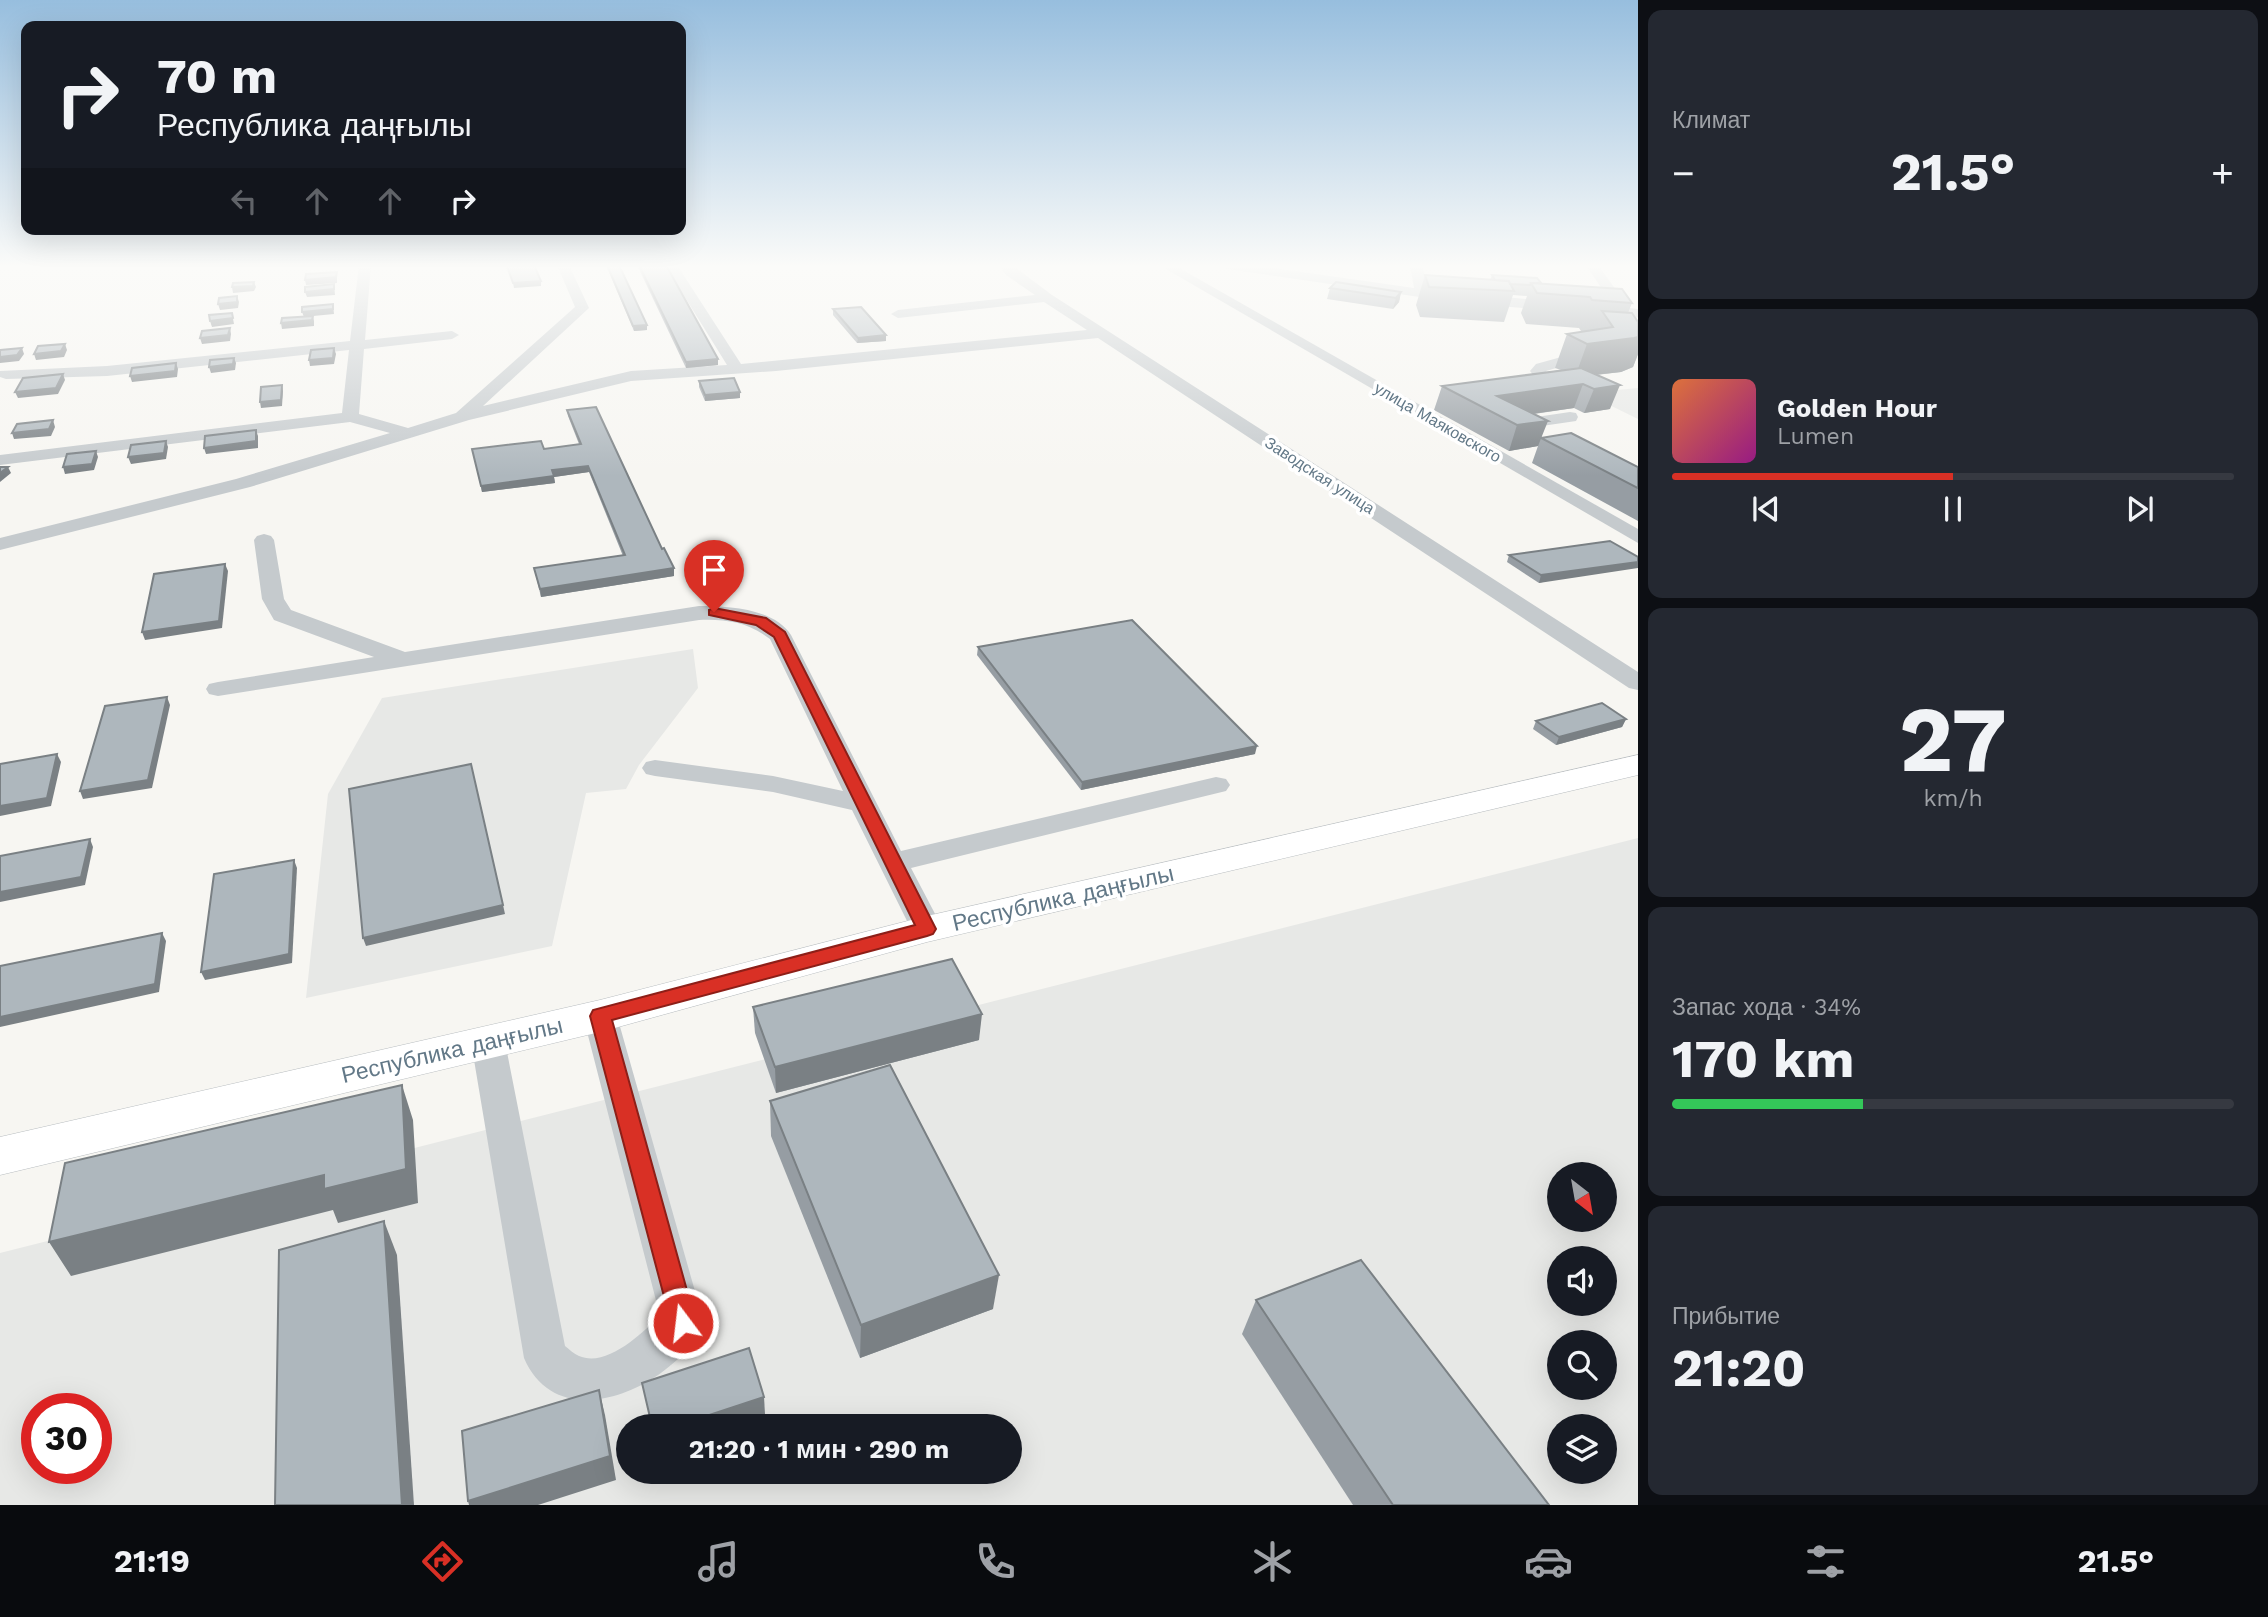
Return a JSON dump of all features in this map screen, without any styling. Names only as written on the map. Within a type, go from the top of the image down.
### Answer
[{"type":"main road","name":"Республика даңғылы","points":[[0,1156],[600,1016],[927,929],[1638,765]]},
{"type":"street","points":[[350,417],[358,335]]},
{"type":"street","points":[[6,374],[107,371],[450,335]]},
{"type":"street","points":[[462,417],[552,335]]},
{"type":"street","points":[[716,335],[737,369]]},
{"type":"street","points":[[0,544],[243,483],[462,417],[631,376],[737,369],[1081,335]]},
{"type":"street","name":"Заводская улица","points":[[1107,335],[1638,683]]},
{"type":"street","name":"улица Маяковского","points":[[1287,335],[1638,537]]},
{"type":"street","points":[[1509,392],[1550,386],[1538,371],[1548,364],[1579,357],[1575,340],[1638,345]]},
{"type":"street","points":[[1409,406],[1440,402]]},
{"type":"street","points":[[0,460],[350,417],[408,433]]},
{"type":"street","points":[[1547,440],[1522,424],[1570,417]]},
{"type":"street","points":[[1505,461],[1530,457]]},
{"type":"street","points":[[264,540],[273,599],[282,615],[403,660]]},
{"type":"street","points":[[218,689],[699,613],[748,617],[761,621],[780,635],[927,929]]},
{"type":"street","points":[[655,768],[784,786],[863,804]]},
{"type":"street","points":[[895,862],[1216,785]]},
{"type":"street","points":[[488,1042],[546,1358],[574,1378],[611,1377],[648,1357],[683,1323],[600,1016]]},
{"type":"shaded area","points":[[1638,388],[1638,419],[1585,393]]},
{"type":"shaded area","points":[[693,649],[698,688],[639,765],[626,789],[586,793],[552,946],[306,998],[328,794],[382,698]]},
{"type":"shaded area","points":[[1638,838],[1638,1505],[0,1505],[0,1253]]},
{"type":"building","points":[[201,335],[226,335],[200,338]]},
{"type":"building","points":[[673,335],[705,335],[718,359],[686,362]]},
{"type":"building","points":[[856,335],[884,335],[858,338]]},
{"type":"building","points":[[1569,335],[1638,335],[1638,337],[1587,344]]},
{"type":"building","points":[[65,344],[61,351],[34,354],[38,346]]},
{"type":"building","points":[[22,348],[17,355],[0,357],[0,350]]},
{"type":"building","points":[[334,348],[333,358],[309,360],[311,350]]},
{"type":"building","points":[[234,358],[233,364],[209,367],[210,360]]},
{"type":"building","points":[[176,363],[175,371],[130,376],[132,368]]},
{"type":"building","points":[[1581,368],[1620,385],[1594,389],[1583,384],[1497,396],[1548,421],[1517,425],[1442,386]]},
{"type":"building","points":[[63,374],[56,388],[15,392],[23,378]]},
{"type":"building","points":[[734,378],[740,392],[705,395],[699,381]]},
{"type":"building","points":[[282,385],[281,400],[260,402],[261,387]]},
{"type":"building","points":[[596,407],[662,549],[664,548],[674,568],[540,589],[534,568],[625,555],[588,466],[552,470],[554,476],[481,486],[472,449],[541,441],[544,449],[581,444],[567,410]]},
{"type":"building","points":[[53,420],[49,429],[12,433],[17,424]]},
{"type":"building","points":[[256,430],[256,441],[204,448],[205,436]]},
{"type":"building","points":[[1571,433],[1638,467],[1638,488],[1541,438]]},
{"type":"building","points":[[166,441],[164,453],[128,457],[131,445]]},
{"type":"building","points":[[96,451],[92,464],[63,467],[67,454]]},
{"type":"building","points":[[1610,541],[1638,557],[1638,562],[1541,575],[1509,555]]},
{"type":"building","points":[[225,564],[219,621],[142,632],[154,574]]},
{"type":"building","points":[[1132,620],[1257,746],[1082,782],[978,647]]},
{"type":"building","points":[[167,697],[148,780],[80,791],[105,706]]},
{"type":"building","points":[[1602,703],[1626,719],[1559,737],[1536,721]]},
{"type":"building","points":[[57,754],[47,798],[0,806],[0,764]]},
{"type":"building","points":[[471,764],[503,905],[363,938],[349,789]]},
{"type":"building","points":[[90,839],[81,877],[0,892],[0,856]]},
{"type":"building","points":[[294,860],[289,954],[201,972],[214,874]]},
{"type":"building","points":[[162,933],[155,984],[0,1017],[0,966]]},
{"type":"building","points":[[952,959],[982,1014],[775,1067],[753,1007]]},
{"type":"building","points":[[890,1065],[999,1275],[861,1325],[770,1101]]},
{"type":"building","points":[[402,1085],[406,1169],[324,1189],[324,1175],[49,1242],[65,1163]]},
{"type":"building","points":[[384,1221],[402,1505],[275,1505],[279,1250]]},
{"type":"building","points":[[1361,1260],[1549,1505],[1393,1505],[1256,1300]]},
{"type":"building","points":[[749,1348],[764,1397],[712,1414],[649,1414],[642,1383]]},
{"type":"building","points":[[599,1390],[610,1456],[468,1501],[462,1431]]},
{"type":"route","points":[[683,1323],[600,1016],[927,929],[780,635],[761,621],[714,612]]}]
